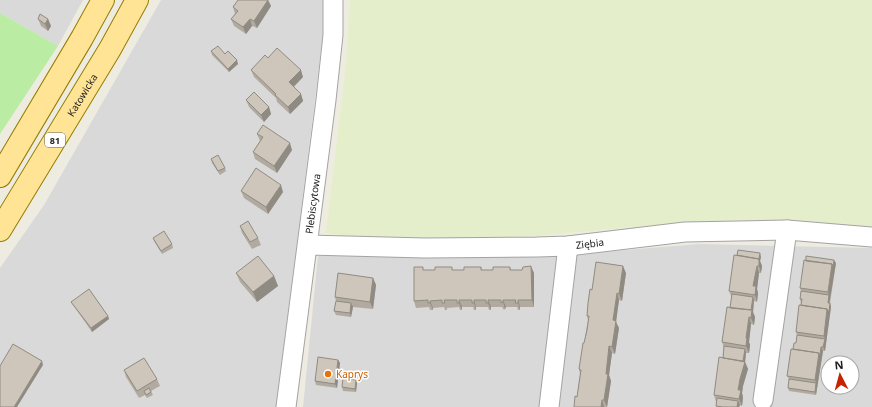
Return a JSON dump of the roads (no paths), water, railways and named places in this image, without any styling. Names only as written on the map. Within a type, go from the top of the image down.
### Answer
[{"type":"main road","points":[[0,176],[82,38],[102,0]]},
{"type":"main road","name":"Katowicka","points":[[0,230],[110,49],[137,0]]},
{"type":"street","name":"Plebiscytowa","points":[[286,407],[308,245],[333,35],[333,0]]},
{"type":"street","name":"Ziębia","points":[[308,245],[425,248],[537,247],[568,246],[685,232],[787,230],[872,237]]},
{"type":"street","points":[[763,400],[787,230]]},
{"type":"street","points":[[549,407],[568,246]]},
{"type":"place","name":"Kaprys","points":[[328,374]]}]
